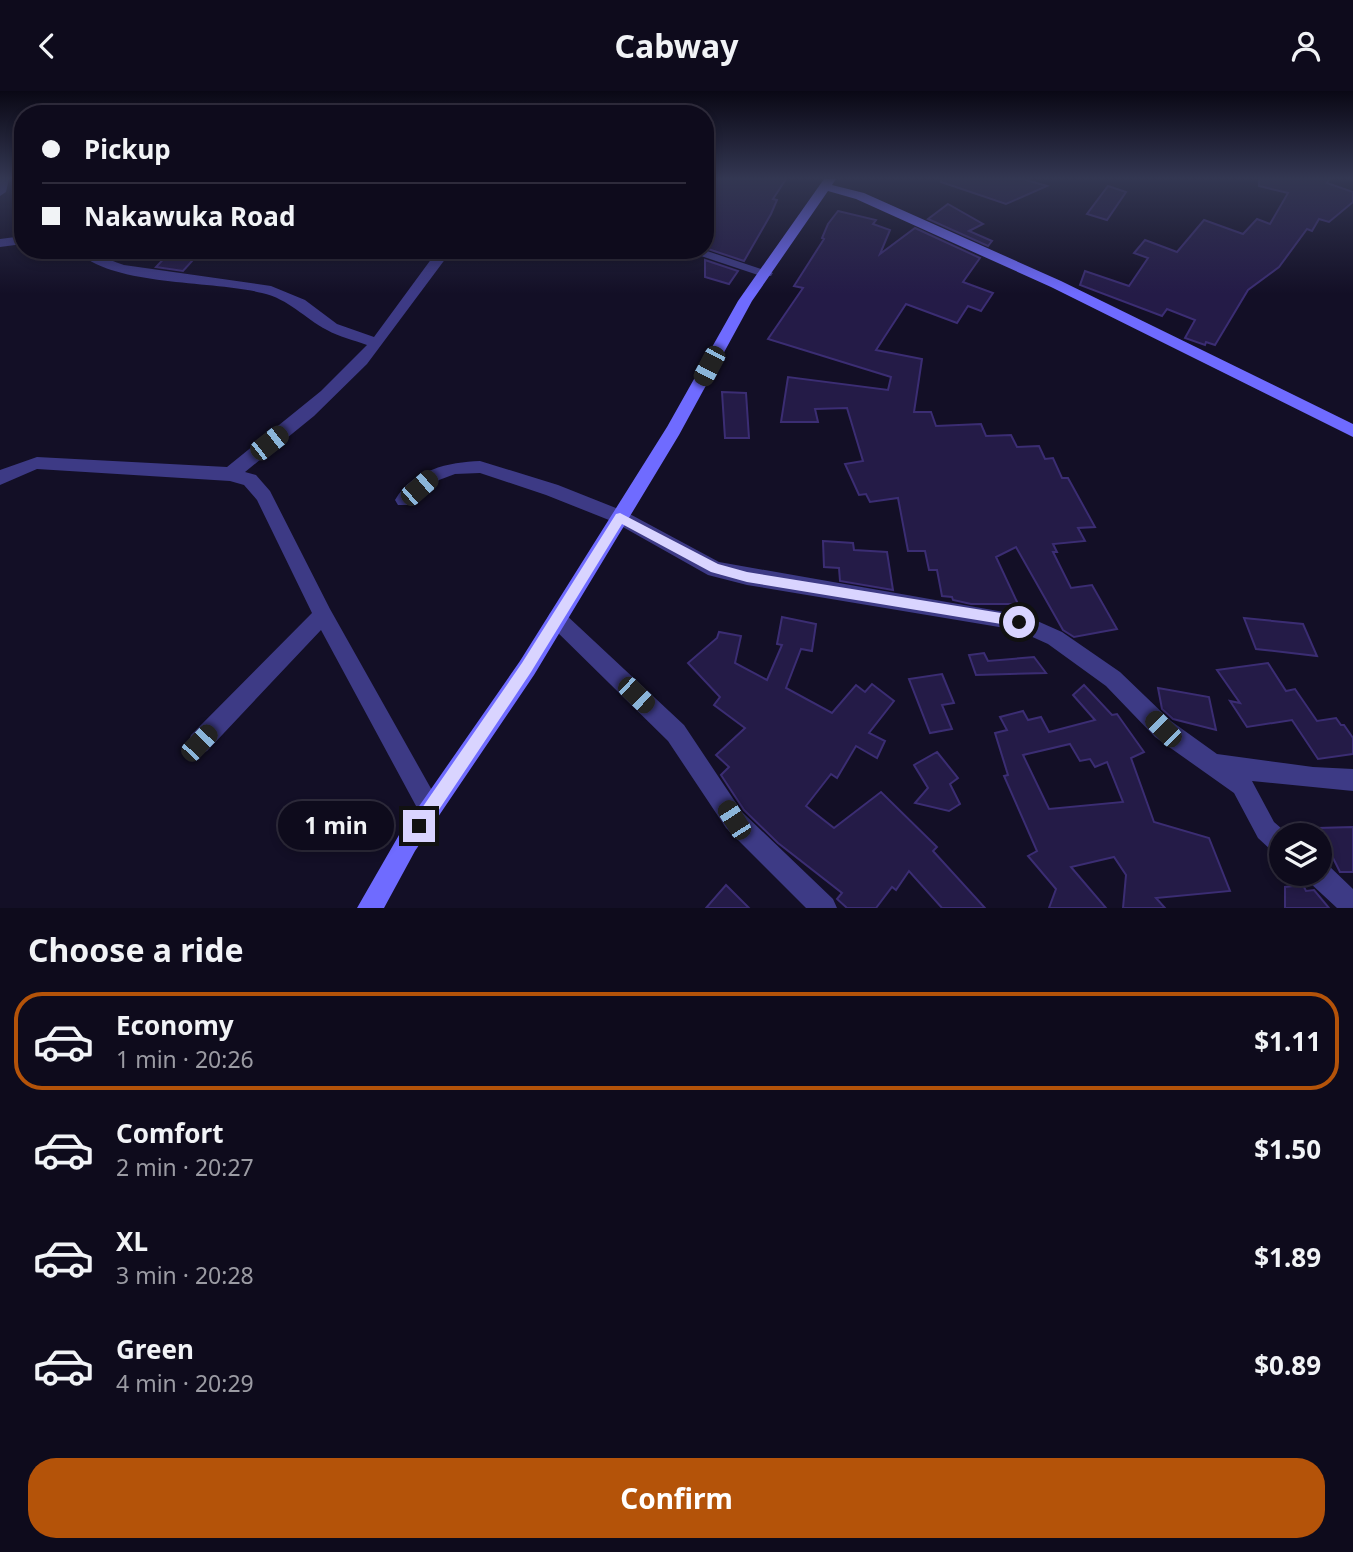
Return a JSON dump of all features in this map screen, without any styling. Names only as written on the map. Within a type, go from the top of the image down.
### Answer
[{"type":"main road","points":[[370,908],[430,809],[557,619],[673,431],[745,301],[804,217]]},
{"type":"main road","points":[[907,217],[1056,284],[1353,431]]},
{"type":"street","points":[[714,257],[766,273]]},
{"type":"street","points":[[97,259],[123,269],[266,289],[300,303],[332,327],[377,343]]},
{"type":"street","points":[[230,474],[328,397],[377,343],[399,315],[426,271],[437,259]]},
{"type":"street","points":[[0,478],[16,468],[37,463],[230,474],[250,480],[264,496],[323,615],[430,809]]},
{"type":"street","points":[[404,500],[433,475],[472,466],[552,490],[620,517],[715,569],[747,577],[1019,622],[1055,638],[1113,679],[1163,729],[1242,785],[1269,833]]},
{"type":"street","points":[[199,743],[323,615]]},
{"type":"street","points":[[557,619],[676,733],[734,820],[824,908]]},
{"type":"street","points":[[1211,764],[1313,778],[1353,780]]},
{"type":"street","points":[[1332,886],[1353,906]]},
{"type":"building","points":[[714,217],[769,217],[744,261],[714,251]]},
{"type":"building","points":[[833,217],[876,220],[873,224],[890,230],[880,254],[915,228],[980,258],[963,282],[993,293],[981,311],[968,306],[957,323],[906,304],[876,350],[922,359],[914,412],[931,412],[936,426],[981,424],[986,436],[1011,435],[1017,447],[1039,446],[1045,459],[1053,458],[1062,478],[1068,478],[1095,527],[1078,528],[1085,541],[1053,544],[1057,552],[1053,552],[1071,588],[1092,585],[1117,629],[1074,637],[1063,630],[1016,547],[996,557],[1018,604],[971,604],[942,596],[937,570],[929,570],[925,551],[908,551],[898,498],[870,502],[866,494],[859,495],[845,464],[863,461],[847,408],[815,409],[818,422],[781,422],[788,377],[888,390],[891,377],[768,339],[803,288],[794,286],[824,239],[822,238]]},
{"type":"building","points":[[971,217],[983,224],[969,231],[992,241],[988,246],[928,219]]},
{"type":"building","points":[[1274,217],[1335,217],[1329,222],[1319,219],[1312,231],[1307,229],[1279,267],[1248,290],[1215,345],[1206,342],[1205,345],[1185,338],[1195,320],[1167,309],[1162,316],[1080,285],[1085,271],[1129,286],[1148,258],[1134,253],[1145,240],[1177,252],[1204,220],[1243,234],[1257,219],[1270,224]]},
{"type":"building","points":[[164,259],[194,259],[183,271],[156,267]]},
{"type":"building","points":[[705,260],[738,271],[729,284],[705,277]]},
{"type":"building","points":[[722,392],[746,393],[749,438],[725,438]]},
{"type":"building","points":[[823,541],[853,543],[854,550],[887,552],[893,590],[840,581],[839,568],[824,567]]},
{"type":"building","points":[[782,617],[816,624],[812,651],[801,649],[786,688],[832,713],[856,685],[865,692],[872,684],[894,701],[869,733],[885,741],[877,758],[856,746],[837,778],[831,774],[806,806],[834,828],[881,792],[937,847],[933,851],[985,908],[942,908],[909,871],[896,890],[892,887],[876,908],[847,908],[837,899],[842,893],[778,843],[744,810],[721,775],[729,767],[716,755],[745,728],[714,705],[720,697],[688,663],[717,638],[719,632],[741,636],[735,663],[767,680],[782,645],[777,644]]},
{"type":"building","points":[[1244,618],[1303,624],[1317,656],[1256,649]]},
{"type":"building","points":[[984,653],[988,661],[1034,657],[1046,673],[976,675],[969,655]]},
{"type":"building","points":[[1268,663],[1286,691],[1295,689],[1317,721],[1336,718],[1344,725],[1353,738],[1353,754],[1318,759],[1292,720],[1247,727],[1230,701],[1240,703],[1217,670]]},
{"type":"building","points":[[942,674],[954,703],[942,705],[952,729],[930,733],[909,679]]},
{"type":"building","points":[[1084,685],[1112,715],[1117,714],[1144,752],[1131,758],[1154,822],[1209,838],[1230,891],[1156,898],[1165,908],[1123,908],[1126,875],[1114,857],[1071,867],[1106,908],[1049,908],[1056,889],[1028,856],[1037,851],[1004,776],[1008,775],[995,733],[1007,730],[1000,717],[1023,711],[1028,720],[1041,717],[1049,732],[1095,720],[1073,695]],"holes":[[[1070,744],[1080,761],[1090,759],[1095,767],[1107,762],[1123,802],[1049,809],[1023,755]]]},
{"type":"building","points":[[1158,688],[1209,697],[1216,730],[1173,719],[1162,709]]},
{"type":"building","points":[[937,752],[958,778],[950,784],[960,804],[949,811],[915,803],[928,788],[914,765]]},
{"type":"building","points":[[1353,827],[1353,872],[1340,872],[1332,856],[1332,828]]},
{"type":"building","points":[[726,885],[749,908],[706,908]]},
{"type":"building","points":[[1304,886],[1306,891],[1314,890],[1329,908],[1285,908],[1285,887]]},
{"type":"route","points":[[419,826],[527,668],[620,517],[715,569],[747,577],[1019,622]]}]
